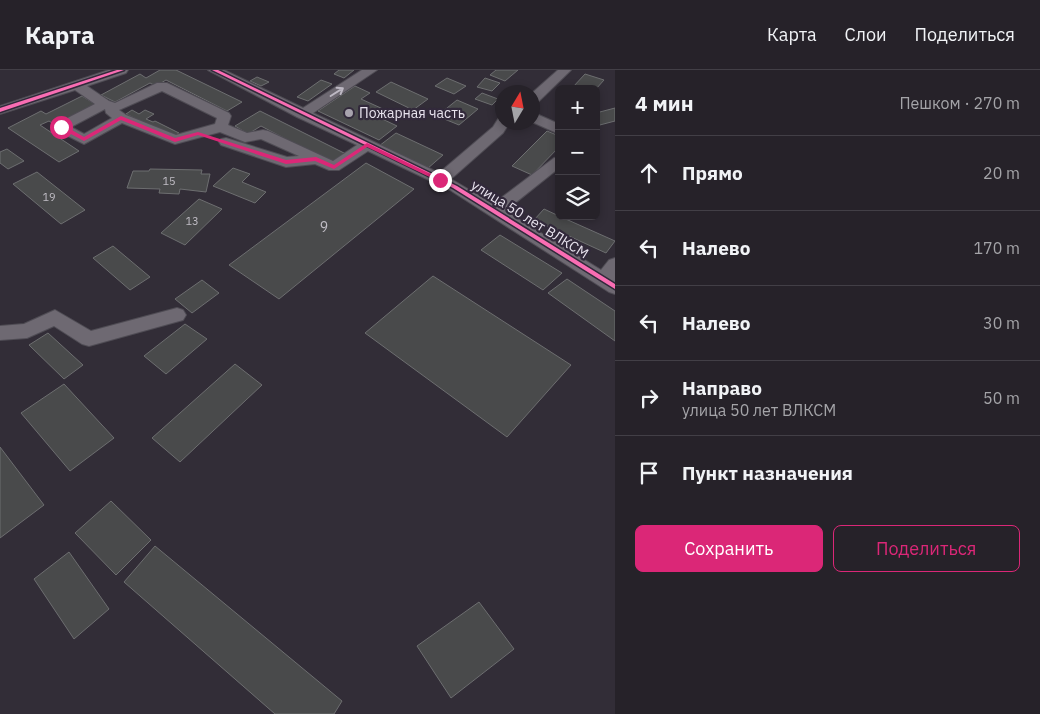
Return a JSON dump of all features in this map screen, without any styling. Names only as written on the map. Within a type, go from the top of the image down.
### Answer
[{"type":"street","points":[[0,110],[122,70]]},
{"type":"street","name":"улица 50 лет ВЛКСМ","points":[[214,70],[440,180],[494,211],[609,283]]},
{"type":"street","points":[[302,114],[371,70]]},
{"type":"street","points":[[540,93],[565,70]]},
{"type":"street","points":[[77,85],[121,118],[175,140],[221,127],[245,138],[263,134],[334,167],[367,145]]},
{"type":"street","points":[[121,118],[84,140],[61,127],[104,104],[116,107],[162,86],[224,116],[221,127]]},
{"type":"street","points":[[540,120],[555,128]]},
{"type":"street","points":[[440,180],[498,130]]},
{"type":"street","points":[[198,134],[286,162],[316,159]]},
{"type":"street","points":[[494,211],[555,164]]},
{"type":"street","points":[[609,283],[615,264]]},
{"type":"street","points":[[0,334],[27,331],[55,317],[89,339],[177,315]]},
{"type":"building","points":[[160,70],[176,70],[242,102],[227,111],[166,80],[156,86],[150,83],[115,102],[101,95],[140,74],[146,78]]},
{"type":"building","points":[[339,70],[354,70],[344,78],[334,74]]},
{"type":"building","points":[[496,70],[518,70],[505,81],[490,75]]},
{"type":"building","points":[[585,74],[604,80],[600,85],[575,85]]},
{"type":"building","points":[[257,77],[269,82],[261,86],[250,81]]},
{"type":"building","points":[[447,78],[466,86],[454,94],[435,86]]},
{"type":"building","points":[[485,78],[500,83],[495,85],[492,91],[477,87]]},
{"type":"building","points":[[321,80],[332,84],[308,101],[297,97]]},
{"type":"building","points":[[391,82],[428,99],[413,110],[376,92]]},
{"type":"building","name":"Пожарная часть","points":[[355,86],[370,93],[361,99],[383,109],[374,115],[397,126],[379,140],[318,111]]},
{"type":"building","points":[[482,93],[495,98],[495,102],[492,105],[475,99]]},
{"type":"building","points":[[82,96],[95,104],[55,125],[49,121],[40,125],[79,151],[59,162],[8,128],[41,111],[46,114]]},
{"type":"building","points":[[457,100],[478,109],[459,125],[437,116]]},
{"type":"building","points":[[615,108],[615,121],[600,125],[600,112]]},
{"type":"building","points":[[132,110],[139,114],[145,110],[154,114],[146,119],[155,121],[179,133],[172,137],[126,114]]},
{"type":"building","points":[[260,111],[346,154],[333,164],[261,126],[248,134],[235,126]]},
{"type":"building","points":[[547,131],[555,134],[555,151],[532,175],[512,166]]},
{"type":"building","points":[[396,133],[443,155],[427,169],[379,146]]},
{"type":"building","points":[[7,149],[24,161],[8,169],[0,163],[0,152]]},
{"type":"building","points":[[366,163],[414,189],[279,299],[229,265]]},
{"type":"building","points":[[233,168],[250,174],[242,182],[266,192],[255,203],[213,186]]},
{"type":"building","points":[[150,169],[202,170],[201,174],[210,174],[206,192],[180,189],[179,194],[159,193],[160,189],[127,188],[133,171],[149,171]]},
{"type":"building","points":[[37,172],[85,210],[61,224],[13,184]]},
{"type":"building","points":[[199,199],[222,209],[185,245],[161,233]]},
{"type":"building","points":[[544,209],[555,214],[555,220],[568,220],[615,241],[606,253],[534,220]]},
{"type":"building","points":[[500,235],[562,273],[543,290],[481,250]]},
{"type":"building","points":[[113,246],[150,277],[130,290],[93,258]]},
{"type":"building","points":[[433,276],[571,365],[507,437],[365,333]]},
{"type":"building","points":[[567,279],[615,311],[615,341],[548,293]]},
{"type":"building","points":[[202,280],[219,293],[192,313],[175,299]]},
{"type":"building","points":[[185,324],[207,339],[166,374],[144,356]]},
{"type":"building","points":[[48,333],[83,365],[64,379],[29,345]]},
{"type":"building","points":[[235,364],[262,385],[180,462],[152,438]]},
{"type":"building","points":[[64,384],[114,438],[70,471],[21,413]]},
{"type":"building","points":[[0,447],[44,505],[0,538]]},
{"type":"building","points":[[111,501],[151,540],[116,575],[75,533]]},
{"type":"building","points":[[155,546],[342,701],[334,714],[275,714],[124,582]]},
{"type":"building","points":[[69,552],[109,609],[74,639],[34,579]]},
{"type":"building","points":[[479,602],[514,649],[451,698],[417,646]]},
{"type":"cycle path","points":[[0,110],[122,70]]},
{"type":"cycle path","points":[[214,70],[455,187],[615,287]]},
{"type":"place","name":"Пожарная часть","points":[[349,113]]},
{"type":"route","points":[[61,127],[84,140],[121,118],[175,140],[198,134],[286,162],[316,159],[334,167],[367,145],[440,180]]}]
